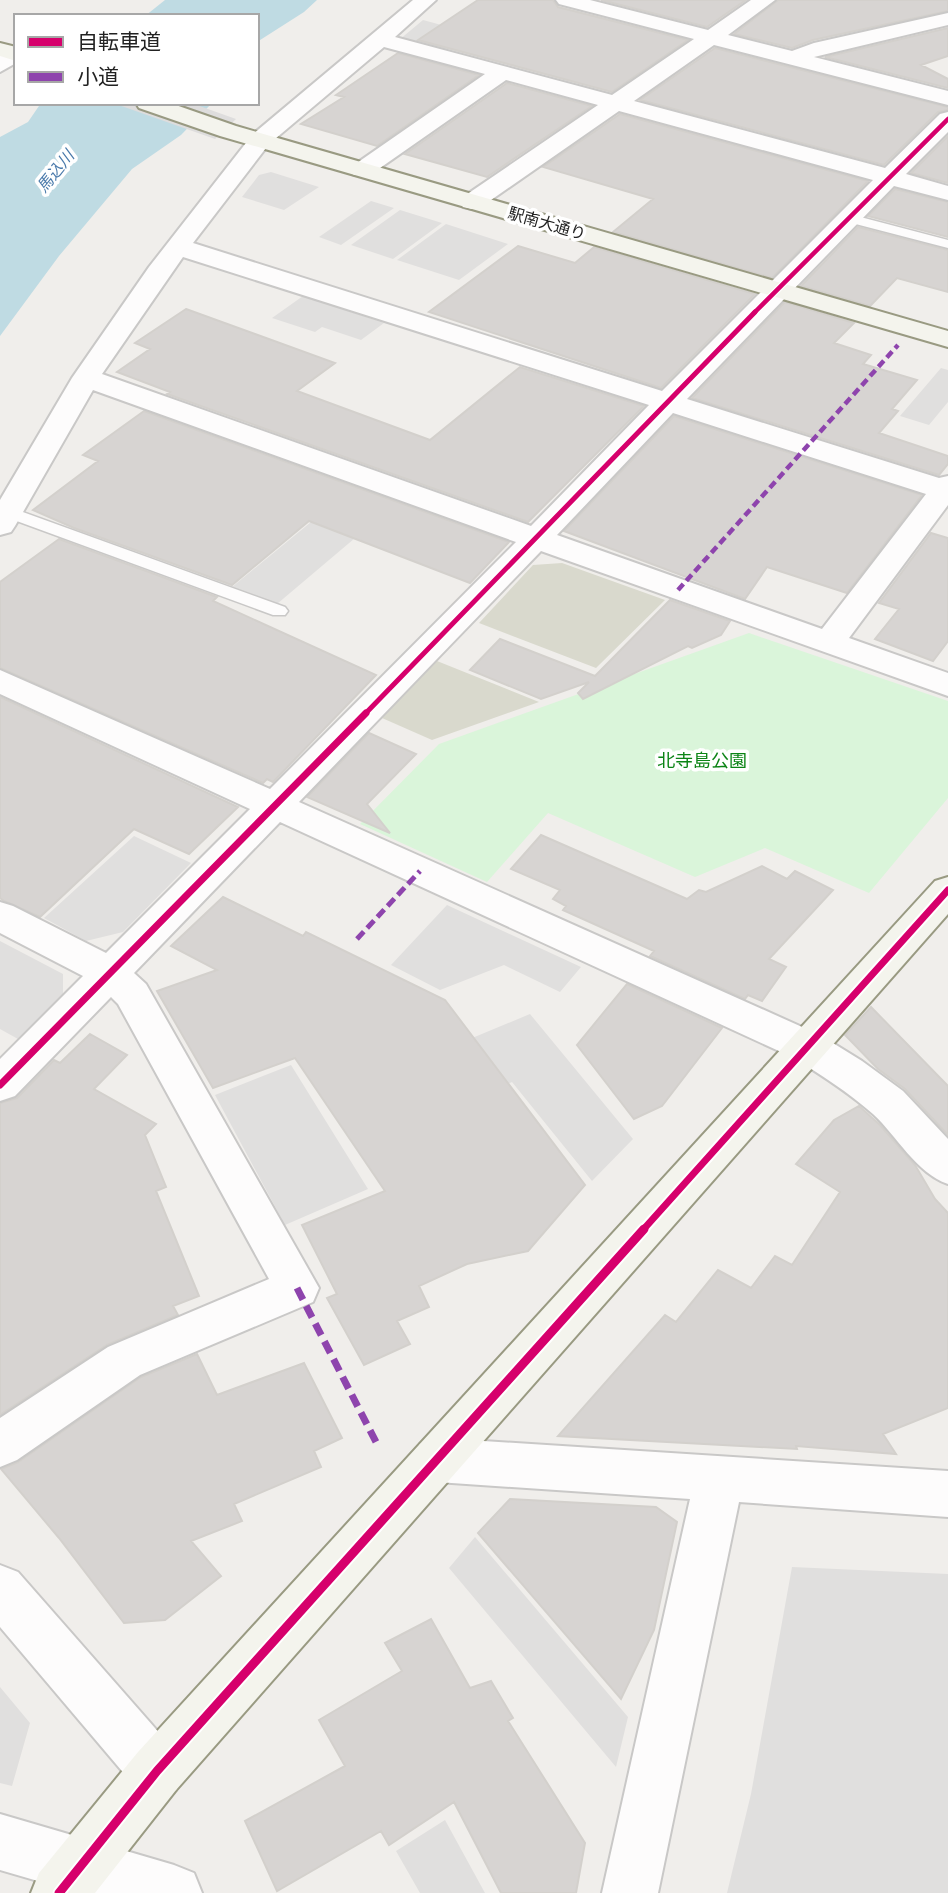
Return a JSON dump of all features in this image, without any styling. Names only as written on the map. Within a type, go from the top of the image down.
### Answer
[{"type":"street","points":[[4,519],[86,378],[158,272],[261,139],[426,0]]},
{"type":"street","points":[[566,0],[948,98]]},
{"type":"street","points":[[472,202],[765,0]]},
{"type":"street","points":[[794,58],[814,49],[948,19]]},
{"type":"street","points":[[380,39],[948,192]]},
{"type":"street","points":[[362,170],[502,73]]},
{"type":"street","name":"駅南大通り","points":[[153,105],[225,130],[948,339]]},
{"type":"street","points":[[0,1085],[777,289],[948,119]]},
{"type":"street","points":[[179,247],[947,488],[829,642]]},
{"type":"street","points":[[86,378],[948,685]]},
{"type":"street","points":[[0,681],[806,1046],[871,1089],[948,1167]]},
{"type":"street","points":[[70,1879],[157,1771],[948,890]]},
{"type":"street","points":[[0,916],[110,973],[132,994],[297,1288],[124,1360],[0,1445]]},
{"type":"street","points":[[437,1460],[948,1494]]},
{"type":"street","points":[[630,1893],[719,1480]]},
{"type":"street","points":[[0,1589],[157,1771]]},
{"type":"street","points":[[0,1842],[70,1879],[174,1893]]},
{"type":"lane","points":[[849,218],[948,244]]},
{"type":"lane","points":[[4,519],[279,611]]},
{"type":"shaded area","points":[[423,20],[471,33],[442,51],[399,40]]},
{"type":"shaded area","points":[[271,172],[319,187],[284,210],[242,197],[259,175]]},
{"type":"shaded area","points":[[371,201],[394,208],[341,245],[319,237]]},
{"type":"shaded area","points":[[400,210],[442,223],[393,259],[351,245]]},
{"type":"shaded area","points":[[446,224],[508,244],[459,280],[397,260]]},
{"type":"shaded area","points":[[303,296],[384,323],[361,340],[322,327],[315,332],[272,318]]},
{"type":"shaded area","points":[[941,368],[948,370],[948,402],[929,425],[900,416]]},
{"type":"shaded area","points":[[356,485],[400,500],[277,604],[232,587]]},
{"type":"shaded area","points":[[562,563],[665,600],[596,668],[479,623],[533,565]]},
{"type":"shaded area","points":[[437,661],[539,702],[432,740],[382,718]]},
{"type":"shaded area","points":[[134,836],[191,863],[123,932],[86,941],[44,918]]},
{"type":"shaded area","points":[[447,905],[581,967],[560,992],[504,965],[440,990],[391,965]]},
{"type":"shaded area","points":[[0,941],[63,974],[63,994],[18,1039],[0,1029]]},
{"type":"shaded area","points":[[530,1014],[633,1139],[592,1181],[512,1082],[478,1097],[441,1051]]},
{"type":"shaded area","points":[[291,1065],[368,1189],[285,1225],[215,1095]]},
{"type":"shaded area","points":[[475,1537],[628,1717],[616,1767],[449,1568]]},
{"type":"shaded area","points":[[792,1567],[948,1574],[948,1893],[727,1893],[751,1794]]},
{"type":"shaded area","points":[[0,1687],[30,1723],[12,1786],[0,1783]]},
{"type":"shaded area","points":[[445,1820],[485,1893],[420,1893],[396,1851]]},
{"type":"green space","name":"北寺島公園","points":[[749,633],[948,701],[948,798],[869,893],[765,848],[695,877],[548,813],[487,882],[360,824],[439,744]]},
{"type":"water","points":[[165,0],[317,0],[304,12],[259,41],[259,14],[148,14]]},
{"type":"water","name":"馬込川","points":[[40,105],[210,105],[181,135],[132,169],[59,256],[0,336],[0,137],[28,122]]},
{"type":"pier","points":[[119,105],[197,105],[236,119],[215,139]]},
{"type":"building","points":[[478,0],[553,0],[558,7],[688,40],[612,92],[418,40]]},
{"type":"building","points":[[601,0],[746,0],[707,27]]},
{"type":"building","points":[[778,0],[948,0],[948,11],[813,40],[792,48],[734,34]]},
{"type":"building","points":[[948,28],[948,56],[921,65],[948,79],[948,88],[825,57]]},
{"type":"building","points":[[715,48],[948,107],[948,110],[938,112],[884,165],[640,100]]},
{"type":"building","points":[[398,53],[479,75],[377,146],[301,124],[344,97],[336,95]]},
{"type":"building","points":[[507,83],[592,106],[487,177],[405,154]]},
{"type":"building","points":[[620,114],[868,181],[772,278],[613,232],[653,199],[543,167]]},
{"type":"building","points":[[948,136],[948,183],[911,173]]},
{"type":"building","points":[[895,189],[948,202],[948,237],[868,216]]},
{"type":"building","points":[[858,227],[948,250],[948,292],[897,278],[870,306],[801,286]]},
{"type":"building","points":[[518,246],[575,263],[594,247],[755,294],[661,388],[429,312]]},
{"type":"building","points":[[785,302],[854,323],[834,343],[871,355],[863,364],[917,380],[892,409],[898,411],[879,433],[948,456],[948,464],[939,475],[692,398]]},
{"type":"building","points":[[186,309],[335,363],[297,391],[430,440],[520,367],[644,406],[528,522],[167,394],[170,392],[117,372],[150,349],[135,343]]},
{"type":"building","points":[[144,411],[509,542],[470,583],[309,521],[232,585],[74,528],[33,510],[98,461],[83,455]]},
{"type":"building","points":[[674,416],[922,495],[847,593],[767,567],[745,599],[564,531]]},
{"type":"building","points":[[931,533],[948,538],[948,641],[933,661],[875,639],[899,609],[879,603]]},
{"type":"building","points":[[59,539],[217,597],[213,601],[376,675],[273,782],[267,779],[263,783],[0,668],[0,582]]},
{"type":"building","points":[[670,600],[730,621],[721,635],[692,648],[688,646],[583,699],[578,693],[589,682],[541,699],[470,670],[500,639],[595,676]]},
{"type":"building","points":[[0,697],[238,807],[189,854],[134,829],[40,917],[4,901],[0,898]]},
{"type":"building","points":[[369,733],[416,754],[367,804],[390,833],[307,797]]},
{"type":"building","points":[[541,835],[687,899],[699,890],[706,892],[762,866],[787,879],[795,871],[833,890],[769,959],[786,967],[762,1001],[748,995],[745,999],[650,956],[654,951],[563,910],[566,906],[553,899],[560,890],[511,869]]},
{"type":"building","points":[[223,897],[303,936],[306,932],[445,1000],[585,1185],[528,1251],[467,1264],[419,1286],[429,1307],[397,1321],[410,1344],[364,1365],[327,1298],[337,1294],[302,1225],[385,1191],[295,1058],[213,1088],[157,991],[217,970],[171,946]]},
{"type":"building","points":[[627,984],[722,1028],[662,1106],[634,1119],[577,1045]]},
{"type":"building","points":[[871,1007],[948,1086],[948,1135],[905,1089],[878,1069],[845,1035]]},
{"type":"building","points":[[90,1034],[127,1055],[94,1089],[156,1124],[145,1135],[166,1187],[156,1191],[199,1296],[173,1306],[178,1315],[107,1345],[0,1415],[0,1103],[17,1098],[54,1060],[60,1063]]},
{"type":"building","points":[[859,1106],[880,1125],[915,1165],[935,1199],[948,1213],[948,1408],[883,1434],[896,1454],[796,1446],[797,1449],[558,1436],[665,1315],[676,1322],[718,1270],[751,1288],[775,1256],[792,1265],[840,1192],[796,1164],[834,1120]]},
{"type":"building","points":[[197,1354],[217,1395],[304,1363],[342,1438],[314,1451],[321,1467],[234,1504],[242,1521],[191,1541],[221,1576],[165,1620],[124,1623],[59,1538],[1,1469],[18,1462],[141,1377]]},
{"type":"building","points":[[510,1499],[656,1507],[677,1522],[654,1630],[621,1699],[478,1533]]},
{"type":"building","points":[[431,1619],[470,1688],[491,1681],[513,1718],[508,1721],[585,1843],[576,1893],[501,1893],[454,1802],[389,1845],[381,1831],[277,1891],[245,1821],[345,1766],[319,1720],[402,1671],[385,1643]]},
{"type":"marked path","points":[[678,590],[898,345]]},
{"type":"marked path","points":[[357,939],[420,871]]},
{"type":"marked path","points":[[297,1288],[376,1442]]},
{"type":"cycle path","points":[[0,1085],[467,610],[777,289],[948,119]]},
{"type":"cycle path","points":[[59,1893],[157,1771],[948,890]]}]
